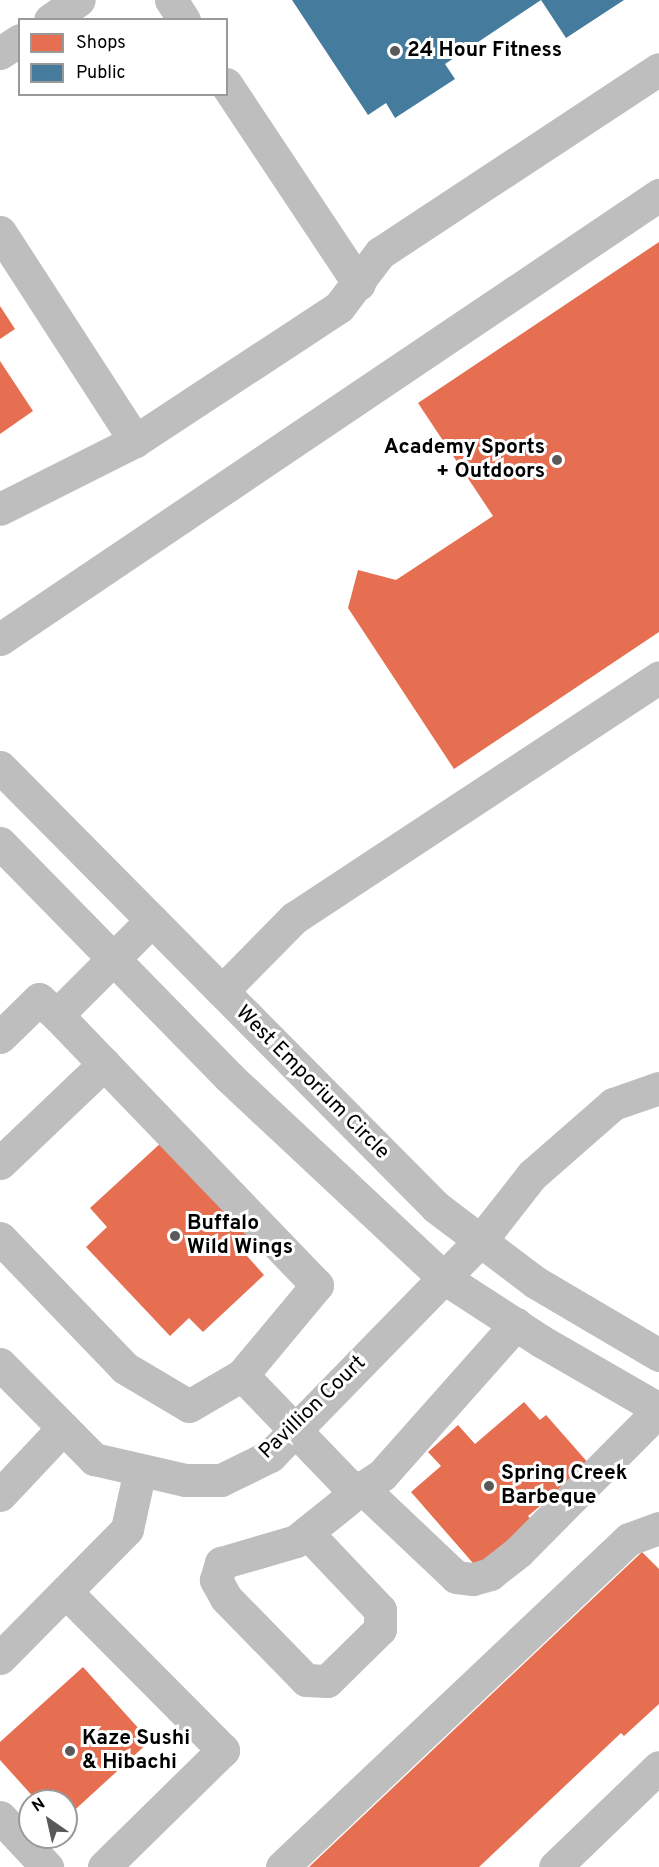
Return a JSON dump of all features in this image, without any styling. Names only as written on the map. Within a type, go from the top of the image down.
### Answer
[{"type":"street","points":[[53,18],[79,0]]},
{"type":"street","points":[[171,0],[182,18]]},
{"type":"street","points":[[0,53],[18,41]]},
{"type":"street","points":[[0,509],[135,441],[339,307],[359,284],[380,253],[659,69]]},
{"type":"street","points":[[228,87],[359,284]]},
{"type":"street","points":[[0,639],[659,195]]},
{"type":"street","points":[[0,232],[135,441]]},
{"type":"street","points":[[222,991],[294,918],[659,678]]},
{"type":"street","name":"West Emporium Circle","points":[[0,767],[436,1207],[535,1282],[659,1355]]},
{"type":"street","points":[[0,843],[229,1077],[444,1278],[659,1410],[519,1551],[490,1574],[473,1579],[456,1577],[362,1488],[349,1486],[242,1375]]},
{"type":"street","points":[[57,1015],[115,960],[152,920]]},
{"type":"street","points":[[0,1037],[39,999],[317,1285],[242,1375],[189,1406],[125,1368],[0,1238]]},
{"type":"street","points":[[0,1163],[104,1064]]},
{"type":"street","name":"Pavillion Court","points":[[0,1364],[94,1459],[185,1480],[221,1480],[270,1456],[481,1240],[532,1175],[613,1104],[659,1088]]},
{"type":"street","points":[[307,1533],[380,1610],[380,1629],[327,1681],[306,1680],[226,1598],[216,1580],[221,1563],[296,1541],[362,1488],[382,1475],[516,1324]]},
{"type":"street","points":[[4,1482],[63,1428]]},
{"type":"street","points":[[0,1658],[127,1529],[140,1470]]},
{"type":"street","points":[[282,1867],[630,1539],[659,1528]]},
{"type":"street","points":[[66,1592],[223,1750],[104,1867]]},
{"type":"street","points":[[555,1867],[659,1767]]},
{"type":"street","points":[[0,1817],[47,1867]]},
{"type":"building: Shops","name":"Academy Sports + Outdoors","points":[[659,242],[659,632],[454,769],[348,608],[358,570],[396,580],[493,516],[418,403]]},
{"type":"building: Shops","points":[[0,306],[15,329],[0,339]]},
{"type":"building: Shops","points":[[0,361],[33,411],[0,434]]},
{"type":"building: Shops","name":"Buffalo Wild Wings","points":[[163,1141],[260,1244],[247,1256],[264,1275],[203,1332],[189,1318],[170,1336],[86,1247],[107,1227],[90,1208]]},
{"type":"building: Shops","name":"Spring Creek Barbeque","points":[[524,1402],[540,1420],[546,1415],[590,1465],[528,1516],[536,1525],[479,1570],[411,1492],[441,1466],[428,1452],[458,1425],[475,1444]]},
{"type":"building: Shops","points":[[642,1552],[659,1569],[659,1704],[624,1736],[621,1733],[479,1867],[309,1867]]},
{"type":"building: Shops","name":"Kaze Sushi & Hibachi","points":[[83,1667],[150,1741],[78,1807],[78,1789],[26,1789],[0,1760],[0,1742]]},
{"type":"building: Public","name":"24 Hour Fitness","points":[[292,0],[541,0],[445,64],[455,79],[395,118],[386,103],[368,115]]},
{"type":"building: Public","points":[[541,0],[624,0],[566,38]]},
{"type":"place","name":"24 Hour Fitness","points":[[395,51]]},
{"type":"place","name":"Academy Sports + Outdoors","points":[[557,460]]},
{"type":"place","name":"Buffalo Wild Wings","points":[[175,1236]]},
{"type":"place","name":"Spring Creek Barbeque","points":[[489,1486]]},
{"type":"place","name":"Kaze Sushi & Hibachi","points":[[70,1751]]}]
